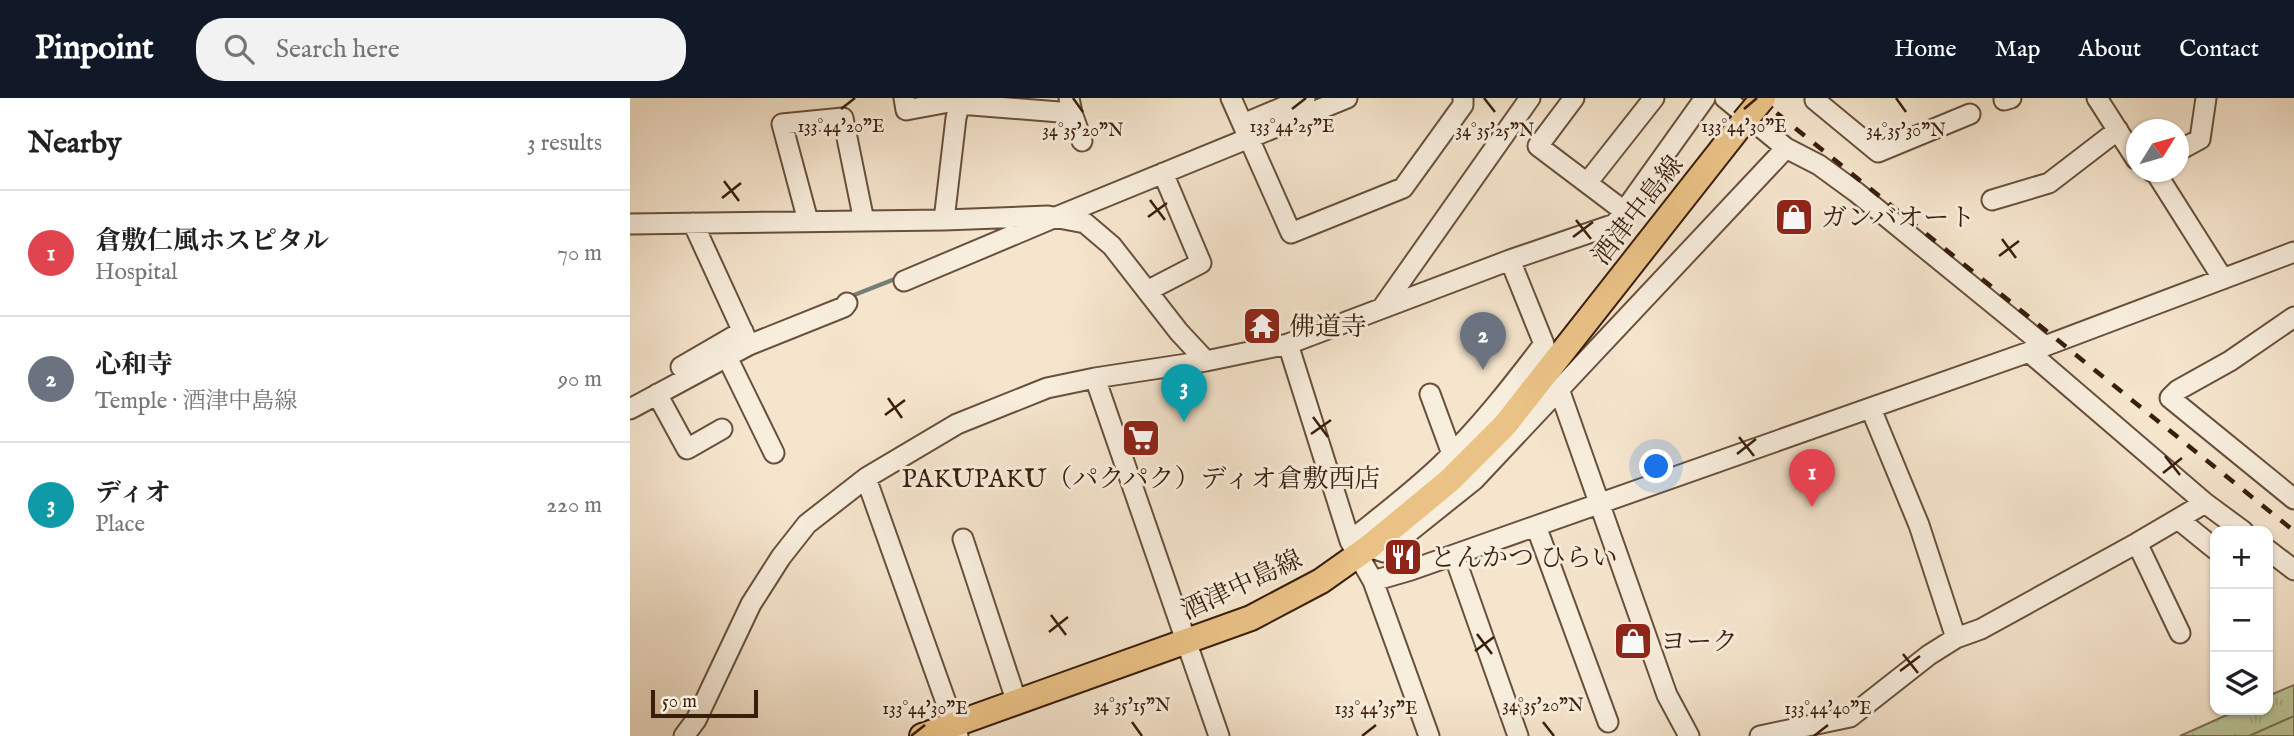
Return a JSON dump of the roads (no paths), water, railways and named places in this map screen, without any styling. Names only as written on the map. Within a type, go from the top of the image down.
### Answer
[{"type":"main road","name":"酒津中島線","points":[[922,736],[956,730],[1017,703],[1251,618],[1321,581],[1359,548],[1449,481],[1505,425],[1763,98]]},
{"type":"street","points":[[904,98],[906,110],[960,101],[1071,105],[1082,141]]},
{"type":"street","points":[[1231,98],[1292,233],[1403,188],[1463,105],[1463,98]]},
{"type":"street","points":[[904,282],[1163,173],[1305,98]]},
{"type":"street","points":[[1246,131],[1348,98]]},
{"type":"street","points":[[1382,308],[1530,98]]},
{"type":"street","points":[[1574,98],[1538,146],[1624,211]]},
{"type":"street","points":[[1587,183],[1654,98]]},
{"type":"street","points":[[684,736],[696,720],[751,604],[781,557],[807,524],[866,478],[957,424],[1047,388],[1288,344],[1510,260],[1615,224],[1705,98]]},
{"type":"street","points":[[1725,98],[1786,148],[1819,165],[1856,192],[2037,349],[2205,503],[2236,526]]},
{"type":"street","points":[[2004,98],[2011,98]]},
{"type":"street","points":[[2096,98],[2126,142]]},
{"type":"street","points":[[2189,145],[2200,139],[2206,98]]},
{"type":"street","points":[[1814,99],[1878,152],[1970,114]]},
{"type":"street","points":[[944,220],[960,101]]},
{"type":"street","points":[[808,222],[782,124],[844,118],[864,221]]},
{"type":"street","points":[[1992,200],[2049,183],[2118,130]]},
{"type":"street","points":[[1359,548],[1384,552],[1450,500],[1508,446],[1559,388],[1786,148]]},
{"type":"street","points":[[1147,291],[1201,263],[1163,173]]},
{"type":"street","points":[[2163,182],[2223,279]]},
{"type":"street","points":[[630,224],[695,228],[808,222],[1056,217],[1085,223],[1112,246],[1179,332],[1206,361]]},
{"type":"street","points":[[695,228],[747,338]]},
{"type":"street","points":[[1373,581],[1871,409],[2294,251]]},
{"type":"street","points":[[1359,548],[1497,405],[1544,344],[1510,260]]},
{"type":"street","points":[[630,409],[650,391],[747,338],[845,307],[848,303]]},
{"type":"street","points":[[2294,317],[2230,361],[2178,390],[2170,398],[2294,499]]},
{"type":"street","points":[[650,391],[727,357],[747,338]]},
{"type":"street","points":[[1288,344],[1359,548],[1429,736]]},
{"type":"street","points":[[727,357],[774,453]]},
{"type":"street","points":[[1095,378],[1219,736]]},
{"type":"street","points":[[1559,388],[1667,695],[1689,736]]},
{"type":"street","points":[[650,391],[687,449],[722,429]]},
{"type":"street","points":[[1430,394],[1452,454]]},
{"type":"street","points":[[1871,409],[1919,525],[1956,638]]},
{"type":"street","points":[[866,478],[956,730]]},
{"type":"street","points":[[1760,736],[1818,730],[1850,717],[1929,655],[1956,638],[1981,629],[2205,503]]},
{"type":"street","points":[[2178,519],[2210,545]]},
{"type":"street","points":[[1536,526],[1608,722]]},
{"type":"street","points":[[963,540],[1017,703]]},
{"type":"street","points":[[2137,543],[2180,633]]},
{"type":"street","points":[[2273,554],[2294,569]]},
{"type":"street","points":[[1454,555],[1518,736]]},
{"type":"waterway","points":[[849,297],[900,277]]},
{"type":"railway","points":[[1758,98],[2294,531]]},
{"type":"place","name":"ガンバオート","points":[[1794,217]]},
{"type":"place","name":"佛道寺","points":[[1262,326]]},
{"type":"place","name":"心和寺","points":[[1483,370]]},
{"type":"place","name":"ディオ","points":[[1184,422]]},
{"type":"place","name":"PAKUPAKU（パクパク）ディオ倉敷西店","points":[[1141,438]]},
{"type":"place","name":"倉敷仁風ホスピタル","points":[[1812,507]]},
{"type":"place","name":"とんかつ ひらい","points":[[1403,557]]},
{"type":"place","name":"ヨーク","points":[[1633,641]]}]
